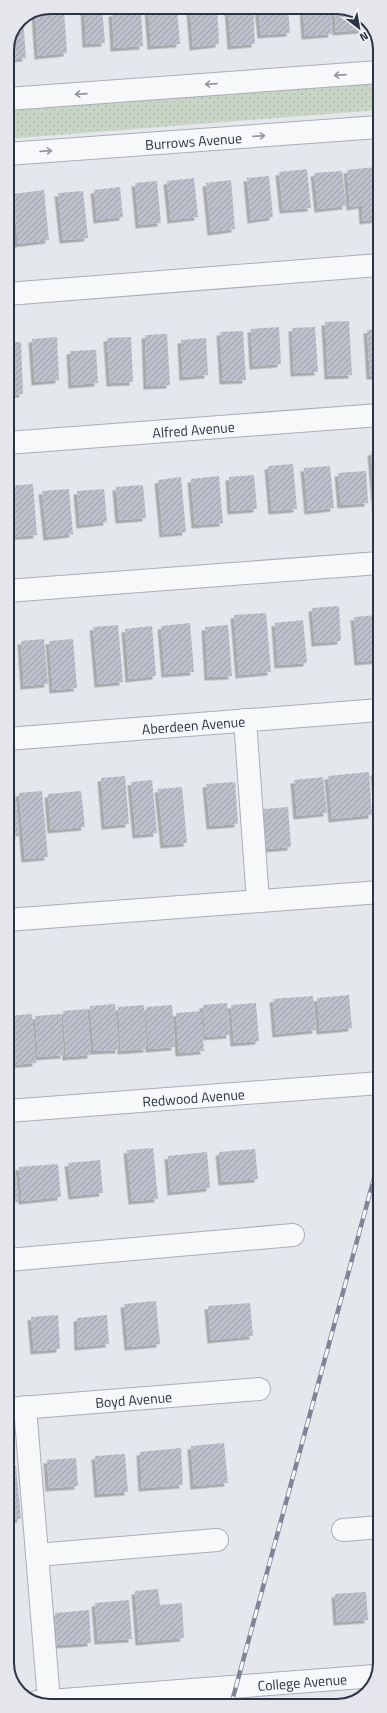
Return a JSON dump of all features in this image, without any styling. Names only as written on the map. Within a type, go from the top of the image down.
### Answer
[{"type":"street","points":[[14,98],[373,72]]},
{"type":"street","name":"Burrows Avenue","points":[[14,153],[373,127]]},
{"type":"street","points":[[14,293],[373,265]]},
{"type":"street","name":"Alfred Avenue","points":[[14,442],[373,415]]},
{"type":"street","points":[[14,590],[373,564]]},
{"type":"street","name":"Aberdeen Avenue","points":[[14,738],[373,711]]},
{"type":"street","points":[[245,720],[258,901]]},
{"type":"street","points":[[14,919],[373,893]]},
{"type":"street","name":"Redwood Avenue","points":[[14,1111],[373,1084]]},
{"type":"street","points":[[14,1259],[293,1235]]},
{"type":"street","name":"Boyd Avenue","points":[[17,1408],[259,1389]]},
{"type":"street","points":[[17,1408],[37,1555],[43,1698]]},
{"type":"street","points":[[343,1530],[373,1528]]},
{"type":"street","points":[[37,1555],[217,1540]]},
{"type":"street","name":"College Avenue","points":[[166,1699],[370,1677]]},
{"type":"green space","points":[[373,83],[373,110],[14,138],[14,110]]},
{"type":"building","points":[[50,14],[64,14],[67,53],[38,56],[35,17]]},
{"type":"building","points":[[84,14],[103,14],[105,43],[86,44]]},
{"type":"building","points":[[112,14],[141,14],[143,46],[114,48]]},
{"type":"building","points":[[149,14],[178,14],[180,44],[151,46]]},
{"type":"building","points":[[190,14],[217,14],[219,44],[193,47]]},
{"type":"building","points":[[229,14],[253,14],[255,44],[231,46]]},
{"type":"building","points":[[259,14],[289,14],[290,33],[261,35]]},
{"type":"building","points":[[303,14],[331,14],[332,34],[305,36]]},
{"type":"building","points":[[335,14],[351,17],[362,24],[362,30],[336,32]]},
{"type":"building","points":[[24,26],[26,58],[14,59],[17,36]]},
{"type":"building","points":[[373,167],[373,220],[363,221],[362,205],[350,207],[347,170]]},
{"type":"building","points":[[307,169],[311,208],[283,210],[279,172]]},
{"type":"building","points":[[342,171],[346,206],[318,209],[314,173]]},
{"type":"building","points":[[269,176],[273,217],[251,220],[247,178]]},
{"type":"building","points":[[194,178],[198,217],[171,220],[167,181]]},
{"type":"building","points":[[231,180],[235,229],[211,232],[206,183]]},
{"type":"building","points":[[157,181],[161,223],[139,225],[135,183]]},
{"type":"building","points":[[120,187],[123,217],[97,220],[94,190]]},
{"type":"building","points":[[44,190],[49,240],[18,244],[14,194]]},
{"type":"building","points":[[83,191],[88,238],[63,240],[58,193]]},
{"type":"building","points":[[349,321],[352,375],[328,376],[325,322]]},
{"type":"building","points":[[279,327],[281,364],[253,366],[251,329]]},
{"type":"building","points":[[315,327],[318,372],[294,373],[292,328]]},
{"type":"building","points":[[367,330],[373,330],[373,376],[370,376]]},
{"type":"building","points":[[243,331],[246,380],[223,381],[220,332]]},
{"type":"building","points":[[167,334],[170,385],[147,386],[145,335]]},
{"type":"building","points":[[57,337],[59,380],[35,382],[32,339]]},
{"type":"building","points":[[131,337],[133,382],[110,383],[107,338]]},
{"type":"building","points":[[206,338],[208,375],[183,377],[181,340]]},
{"type":"building","points":[[14,342],[21,342],[23,394],[14,395]]},
{"type":"building","points":[[96,350],[98,383],[72,385],[70,351]]},
{"type":"building","points":[[371,452],[373,452],[373,476]]},
{"type":"building","points":[[293,464],[297,509],[272,511],[268,466]]},
{"type":"building","points":[[330,466],[334,508],[308,511],[304,468]]},
{"type":"building","points":[[366,471],[368,503],[341,505],[338,473]]},
{"type":"building","points":[[254,475],[257,509],[231,511],[229,477]]},
{"type":"building","points":[[219,476],[223,523],[195,525],[191,479]]},
{"type":"building","points":[[181,477],[186,532],[163,534],[158,480]]},
{"type":"building","points":[[33,484],[37,535],[14,537],[14,485]]},
{"type":"building","points":[[143,485],[146,518],[119,520],[116,487]]},
{"type":"building","points":[[69,489],[73,534],[47,537],[42,491]]},
{"type":"building","points":[[104,489],[107,522],[80,525],[77,491]]},
{"type":"building","points":[[339,606],[341,641],[315,643],[312,608]]},
{"type":"building","points":[[266,613],[271,672],[239,675],[234,615]]},
{"type":"building","points":[[373,615],[373,661],[358,662],[354,617]]},
{"type":"building","points":[[303,620],[307,663],[278,665],[275,623]]},
{"type":"building","points":[[190,623],[194,672],[165,674],[161,626]]},
{"type":"building","points":[[118,625],[123,682],[98,684],[93,627]]},
{"type":"building","points":[[228,625],[232,676],[208,677],[205,627]]},
{"type":"building","points":[[152,626],[156,676],[129,679],[125,629]]},
{"type":"building","points":[[44,639],[48,684],[24,686],[21,641]]},
{"type":"building","points":[[73,639],[77,688],[53,690],[49,641]]},
{"type":"building","points":[[369,772],[372,815],[332,819],[328,776]]},
{"type":"building","points":[[125,776],[129,824],[105,826],[101,778]]},
{"type":"building","points":[[323,777],[327,813],[297,816],[294,780]]},
{"type":"building","points":[[152,780],[157,833],[136,835],[131,782]]},
{"type":"building","points":[[235,782],[238,824],[210,826],[206,784]]},
{"type":"building","points":[[182,787],[187,843],[164,845],[158,789]]},
{"type":"building","points":[[14,791],[19,836],[14,836]]},
{"type":"building","points":[[42,791],[48,857],[25,859],[19,793]]},
{"type":"building","points":[[81,791],[85,827],[51,830],[48,794]]},
{"type":"building","points":[[288,807],[291,847],[266,849],[263,809]]},
{"type":"building","points":[[349,995],[352,1028],[320,1031],[317,998]]},
{"type":"building","points":[[313,996],[316,1030],[276,1034],[273,999]]},
{"type":"building","points":[[227,1003],[230,1035],[205,1037],[203,1005]]},
{"type":"building","points":[[256,1003],[259,1041],[234,1043],[231,1005]]},
{"type":"building","points":[[115,1004],[119,1050],[94,1051],[90,1006]]},
{"type":"building","points":[[144,1005],[147,1049],[121,1051],[118,1007]]},
{"type":"building","points":[[172,1005],[175,1047],[149,1049],[146,1007]]},
{"type":"building","points":[[87,1009],[91,1055],[66,1057],[63,1011]]},
{"type":"building","points":[[201,1011],[204,1051],[179,1053],[176,1013]]},
{"type":"building","points":[[32,1014],[36,1063],[14,1065],[14,1015]]},
{"type":"building","points":[[61,1014],[64,1055],[38,1057],[35,1016]]},
{"type":"building","points":[[153,1148],[158,1199],[132,1201],[127,1150]]},
{"type":"building","points":[[255,1149],[258,1179],[222,1182],[219,1152]]},
{"type":"building","points":[[14,1151],[18,1202],[14,1202]]},
{"type":"building","points":[[207,1152],[210,1188],[171,1192],[168,1156]]},
{"type":"building","points":[[100,1160],[103,1193],[72,1196],[68,1163]]},
{"type":"building","points":[[58,1164],[61,1197],[22,1201],[19,1167]]},
{"type":"building","points":[[156,1301],[160,1344],[128,1347],[124,1304]]},
{"type":"building","points":[[250,1303],[253,1336],[211,1340],[208,1306]]},
{"type":"building","points":[[58,1315],[60,1349],[34,1351],[31,1317]]},
{"type":"building","points":[[107,1315],[109,1344],[78,1347],[77,1318]]},
{"type":"building","points":[[224,1443],[228,1483],[194,1486],[191,1446]]},
{"type":"building","points":[[181,1448],[183,1485],[142,1488],[140,1452]]},
{"type":"building","points":[[125,1454],[128,1492],[98,1494],[95,1456]]},
{"type":"building","points":[[76,1458],[78,1486],[49,1488],[47,1460]]},
{"type":"building","points":[[14,1466],[16,1466],[21,1519],[14,1520]]},
{"type":"building","points":[[158,1589],[160,1605],[182,1603],[184,1638],[139,1642],[135,1591]]},
{"type":"building","points":[[366,1592],[368,1620],[337,1622],[335,1594]]},
{"type":"building","points":[[129,1600],[132,1639],[98,1641],[95,1603]]},
{"type":"building","points":[[89,1610],[91,1643],[57,1645],[55,1613]]},
{"type":"railway","points":[[233,1699],[373,1182]]}]
